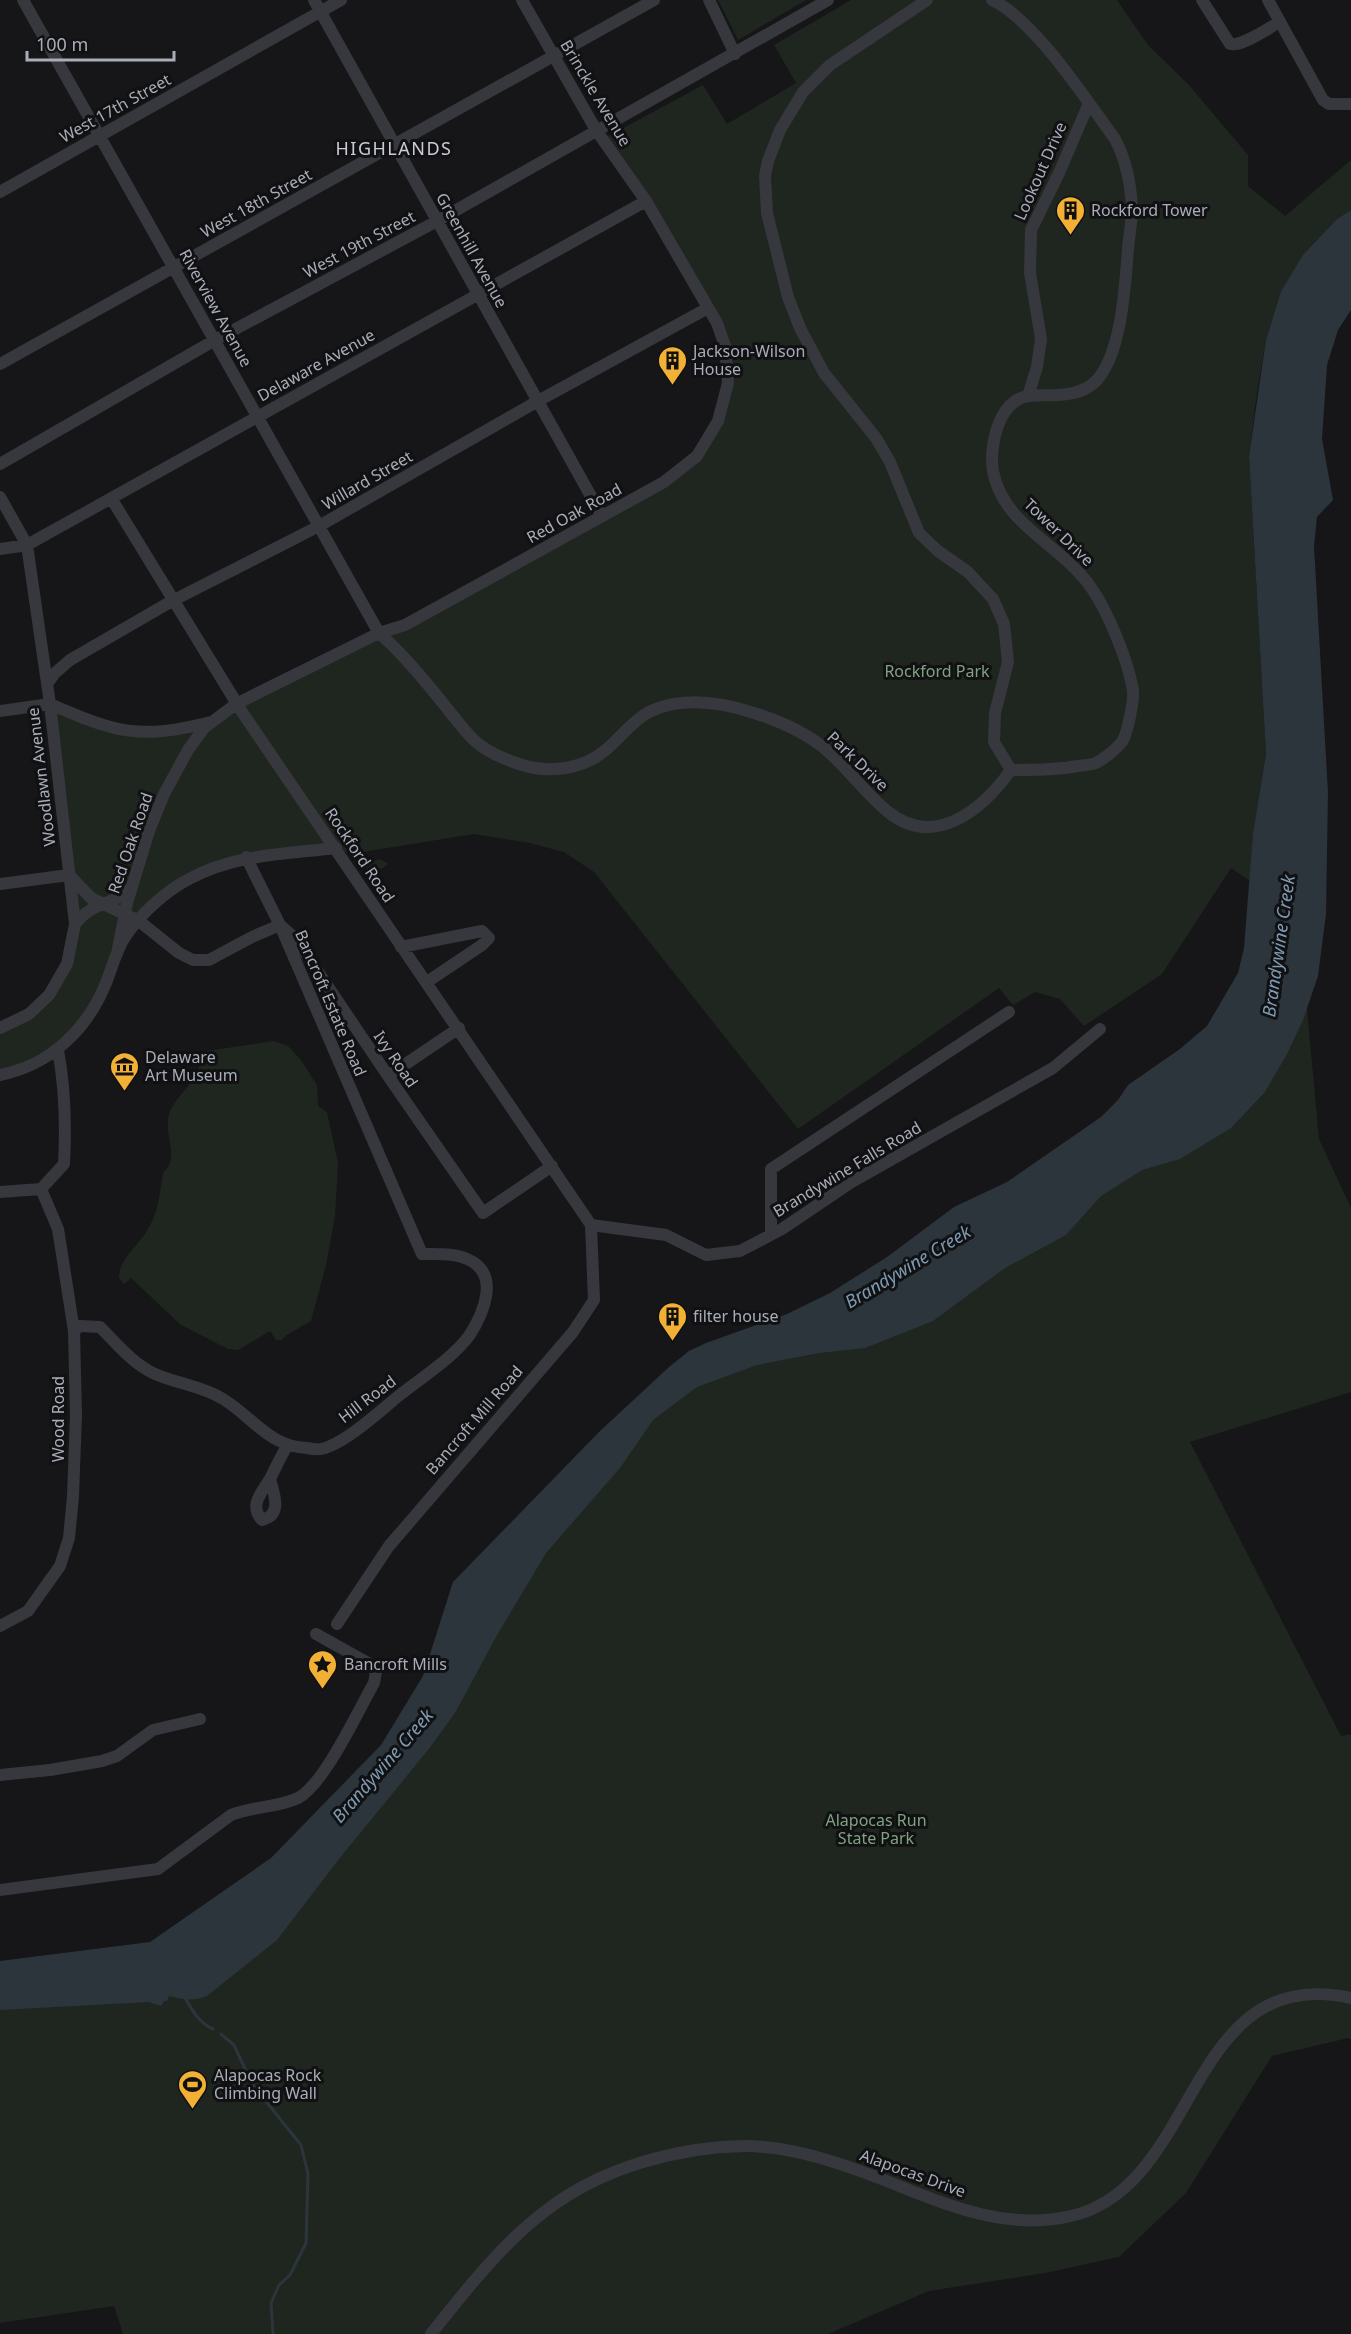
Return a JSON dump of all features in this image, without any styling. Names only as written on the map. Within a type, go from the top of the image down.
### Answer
[{"type":"street","name":"Riverview Avenue","points":[[23,0],[380,633]]},
{"type":"street","name":"Greenhill Avenue","points":[[314,0],[602,516]]},
{"type":"street","name":"West 17th Street","points":[[0,192],[341,0]]},
{"type":"street","name":"Brinckle Avenue","points":[[522,0],[596,130],[646,201]]},
{"type":"street","name":"West 18th Street","points":[[0,364],[654,0]]},
{"type":"street","points":[[709,0],[735,54]]},
{"type":"street","name":"West 19th Street","points":[[0,464],[215,340],[437,221],[828,0]]},
{"type":"street","points":[[927,0],[830,65],[803,92],[780,129],[768,160],[765,176],[767,213],[788,297],[800,328],[824,373],[876,438],[890,462],[919,533],[938,551],[968,572],[993,599],[1004,624],[1008,662],[995,713],[994,742],[1011,771]]},
{"type":"street","points":[[993,0],[1020,19],[1089,103],[1115,139],[1125,157],[1132,208],[1124,303],[1113,349],[1097,380],[1076,393],[1028,396]]},
{"type":"street","points":[[1202,0],[1230,44],[1235,45],[1242,42],[1280,22]]},
{"type":"street","points":[[1268,0],[1323,100],[1329,104],[1351,104]]},
{"type":"street","name":"Lookout Drive","points":[[1028,396],[1037,367],[1041,339],[1030,273],[1031,230],[1089,103]]},
{"type":"street","name":"Delaware Avenue","points":[[0,549],[27,545],[646,201]]},
{"type":"street","name":"Red Oak Road","points":[[117,954],[124,913],[148,831],[164,794],[188,750],[204,728],[237,704],[380,633],[405,625],[675,475],[697,456],[713,433],[728,383],[722,334],[646,201]]},
{"type":"street","name":"Willard Street","points":[[47,684],[55,673],[70,660],[172,601],[319,526],[538,401],[708,308]]},
{"type":"street","name":"Tower Drive","points":[[1011,771],[1053,770],[1096,763],[1123,742],[1133,693],[1126,664],[1100,600],[1082,575],[1030,531],[1004,502],[998,487],[993,471],[992,441],[1001,417],[1017,401],[1028,396]]},
{"type":"street","name":"Woodlawn Avenue","points":[[0,497],[27,545],[50,704],[75,924],[67,963],[49,995],[29,1014],[0,1028]]},
{"type":"street","name":"Rockford Road","points":[[111,498],[237,704],[591,1225]]},
{"type":"street","name":"Park Drive","points":[[380,633],[402,654],[475,741],[506,759],[535,768],[560,769],[585,763],[607,749],[638,718],[666,705],[691,701],[754,713],[811,739],[829,752],[886,811],[920,827],[940,826],[961,818],[995,792],[1011,771]]},
{"type":"street","points":[[0,711],[50,704]]},
{"type":"street","name":"Red Oak Road","points":[[50,704],[87,720],[133,733],[162,732],[212,722]]},
{"type":"street","points":[[0,1075],[30,1065],[58,1050],[88,1016],[105,985],[126,936],[155,905],[188,880],[223,864],[246,858],[336,848]]},
{"type":"street","name":"Bancroft Estate Road","points":[[246,858],[280,925],[381,1163]]},
{"type":"street","points":[[0,884],[69,875],[91,898],[139,921],[179,954],[194,960],[209,960],[280,925]]},
{"type":"street","points":[[75,924],[89,909],[122,896],[131,888]]},
{"type":"street","name":"Ivy Road","points":[[280,925],[296,939],[483,1213],[552,1166]]},
{"type":"street","points":[[401,947],[482,931],[489,938],[427,982]]},
{"type":"street","points":[[771,1234],[771,1169],[1010,1012]]},
{"type":"street","points":[[388,1076],[459,1028]]},
{"type":"street","name":"Brandywine Falls Road","points":[[591,1225],[666,1235],[706,1255],[740,1251],[771,1234],[850,1183],[1053,1068],[1100,1029]]},
{"type":"street","points":[[0,1192],[41,1189],[64,1164],[66,1127],[62,1069],[58,1050]]},
{"type":"street","name":"Hill Road","points":[[74,1330],[80,1326],[100,1327],[130,1357],[154,1374],[197,1387],[224,1400],[262,1432],[287,1446],[321,1449],[355,1431],[452,1354],[468,1336],[486,1300],[489,1284],[483,1269],[465,1257],[422,1254],[381,1163]]},
{"type":"street","name":"Wood Road","points":[[0,1626],[28,1611],[60,1566],[69,1538],[74,1496],[76,1415],[74,1330],[58,1229],[41,1189]]},
{"type":"street","name":"Bancroft Mill Road","points":[[337,1624],[389,1546],[573,1332],[594,1300],[591,1225]]},
{"type":"street","points":[[270,1479],[287,1446]]},
{"type":"street","points":[[0,1890],[158,1869],[231,1815],[285,1803],[301,1797],[318,1781],[374,1683],[376,1672],[368,1663],[316,1634]]},
{"type":"street","points":[[0,1774],[50,1770],[102,1761],[117,1756],[153,1730],[200,1719]]},
{"type":"street","name":"Alapocas Drive","points":[[431,2334],[501,2251],[548,2209],[597,2179],[647,2161],[698,2150],[746,2146],[798,2152],[857,2170],[988,2217],[1020,2222],[1072,2216],[1116,2195],[1140,2174],[1222,2044],[1242,2023],[1282,1999],[1306,1994],[1351,1998]]},
{"type":"green space","points":[[718,0],[806,0],[738,40]]},
{"type":"green space","name":"Rockford Park","points":[[851,0],[1117,0],[1148,45],[1189,85],[1248,155],[1248,186],[1285,216],[1351,160],[1351,210],[1337,219],[1304,255],[1281,291],[1266,340],[1257,393],[1249,456],[1266,754],[1253,833],[1250,881],[1231,868],[1162,974],[1084,1026],[1060,999],[1035,992],[1013,1005],[999,988],[798,1129],[594,872],[564,852],[530,843],[474,834],[350,854],[336,848],[246,857],[174,888],[117,954],[72,1036],[0,1075],[0,1028],[49,995],[74,935],[50,704],[105,726],[193,727],[379,633],[684,468],[722,409],[725,346],[603,139],[703,85],[727,124],[796,83],[774,45]]},
{"type":"green space","points":[[379,859],[389,864],[372,874],[366,874],[366,865]]},
{"type":"green space","name":"Alapocas Run State Park","points":[[1289,1007],[1307,1009],[1319,1139],[1351,1208],[1351,1392],[1190,1442],[1341,1736],[1351,1734],[1351,2039],[1272,2056],[1186,2193],[1119,2257],[1045,2273],[929,2291],[828,2334],[123,2334],[114,2306],[0,2323],[0,1985],[173,1978],[282,1884],[663,1382],[829,1314]]},
{"type":"green space","points":[[274,1041],[288,1046],[301,1060],[317,1085],[318,1106],[327,1112],[338,1163],[335,1216],[326,1265],[311,1321],[282,1340],[276,1340],[270,1331],[238,1350],[228,1349],[181,1325],[131,1278],[124,1284],[119,1278],[120,1271],[125,1259],[144,1235],[154,1216],[163,1173],[171,1160],[169,1115],[175,1102],[197,1073],[199,1052]]},
{"type":"water","name":"Brandywine Creek","points":[[1351,210],[1351,310],[1338,330],[1327,365],[1322,439],[1333,500],[1317,517],[1314,546],[1328,793],[1326,914],[1318,976],[1303,1020],[1265,1092],[1231,1128],[1180,1159],[1142,1170],[1101,1196],[1066,1235],[1005,1268],[933,1321],[865,1348],[819,1353],[757,1365],[697,1387],[653,1420],[620,1468],[546,1553],[496,1637],[455,1713],[428,1750],[339,1859],[277,1940],[207,1996],[183,1999],[169,1996],[161,2006],[149,2002],[0,2010],[0,1961],[150,1942],[271,1858],[381,1745],[423,1676],[453,1582],[599,1432],[669,1367],[689,1351],[706,1343],[787,1314],[830,1293],[887,1257],[954,1207],[1007,1182],[1101,1117],[1118,1100],[1128,1085],[1180,1049],[1207,1026],[1238,973],[1244,948],[1253,833],[1266,754],[1249,456],[1266,340],[1281,291],[1303,255],[1337,219]]},
{"type":"waterway","points":[[185,1998],[200,2020],[213,2029]]},
{"type":"waterway","points":[[221,2034],[234,2045],[252,2084],[301,2145],[308,2174],[306,2243],[290,2275],[279,2285],[271,2303],[273,2334]]},
{"type":"place","name":"Rockford Tower","points":[[1070,236]]},
{"type":"place","name":"Jackson-Wilson House","points":[[672,386]]},
{"type":"place","name":"Delaware Art Museum","points":[[124,1092]]},
{"type":"place","name":"filter house","points":[[672,1342]]},
{"type":"place","name":"Bancroft Mills","points":[[323,1690]]},
{"type":"place","name":"Alapocas Rock Climbing Wall","points":[[193,2110]]},
{"type":"district","name":"HIGHLANDS","points":[[394,149]]}]
